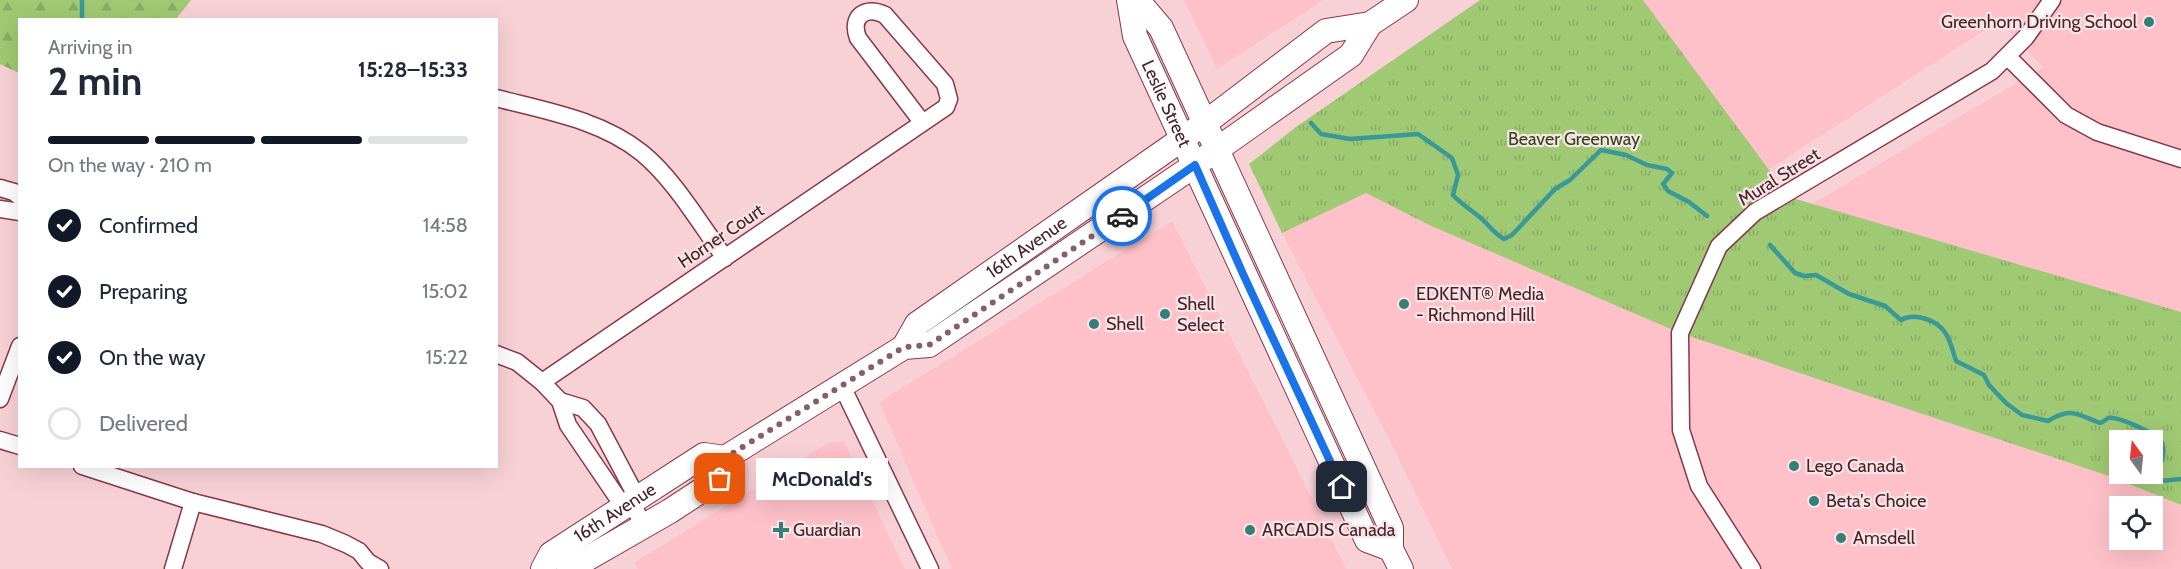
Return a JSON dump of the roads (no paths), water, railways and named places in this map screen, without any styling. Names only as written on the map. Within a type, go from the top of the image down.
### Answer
[{"type":"main road","name":"Leslie Street","points":[[1130,0],[1135,36],[1367,540],[1396,559]]},
{"type":"main road","name":"Leslie Street","points":[[1137,0],[1161,28],[1391,528],[1396,559]]},
{"type":"main road","name":"16th Avenue","points":[[904,347],[917,324],[1205,123],[1326,31],[1370,24],[1406,0]]},
{"type":"main road","name":"16th Avenue","points":[[543,569],[550,554],[704,455],[725,458],[904,347],[929,345],[1195,165],[1351,55],[1370,24]]},
{"type":"main road","name":"16th Avenue","points":[[569,569],[644,526],[723,476],[725,458]]},
{"type":"street","name":"Mural Street","points":[[1752,569],[1699,486],[1681,430],[1680,333],[1719,246],[1755,212],[1992,71],[2026,37],[2052,0]]},
{"type":"street","name":"Horner Court","points":[[542,382],[946,107],[949,99],[945,84],[885,15],[876,10],[861,14],[854,29],[858,38],[922,122]]},
{"type":"street","points":[[2008,57],[2066,115],[2097,132],[2181,159]]},
{"type":"street","points":[[498,99],[577,120],[614,135],[642,154],[679,195],[725,258]]},
{"type":"street","points":[[0,188],[18,195]]},
{"type":"street","points":[[0,209],[18,212]]},
{"type":"street","points":[[0,399],[18,351]]},
{"type":"street","points":[[498,355],[517,362],[542,382],[560,401],[568,425],[619,500],[631,502]]},
{"type":"street","points":[[841,384],[930,569]]},
{"type":"street","points":[[560,401],[583,408],[598,424],[634,492],[631,502],[644,526]]},
{"type":"street","points":[[0,440],[18,445]]},
{"type":"street","points":[[88,468],[193,502],[322,534],[359,551],[371,567]]},
{"type":"street","points":[[173,569],[193,502]]},
{"type":"waterway","points":[[82,0],[82,18]]},
{"type":"waterway","points":[[1311,123],[1321,134],[1350,139],[1418,134],[1452,158],[1458,175],[1453,195],[1504,239],[1512,235],[1555,189],[1570,180],[1601,150],[1626,155],[1647,165],[1667,169],[1672,173],[1663,184],[1668,191],[1689,202],[1707,216]]},
{"type":"waterway","points":[[1770,245],[1795,273],[1804,276],[1816,275],[1849,294],[1885,306],[1901,320],[1919,317],[1932,321],[1948,337],[1956,361],[1984,375],[1989,385],[2006,403],[2022,415],[2048,421],[2062,414],[2074,413],[2100,423],[2113,418],[2146,431],[2162,443],[2163,455],[2157,475],[2161,481],[2181,479]]},
{"type":"place","name":"Greenhorn Driving School","points":[[2149,22]]},
{"type":"place","name":"EDKENT® Media - Richmond Hill","points":[[1404,304]]},
{"type":"place","name":"Shell Select","points":[[1165,314]]},
{"type":"place","name":"Shell","points":[[1094,324]]},
{"type":"place","name":"Lego Canada","points":[[1794,466]]},
{"type":"place","name":"McDonald's","points":[[720,479]]},
{"type":"place","name":"Beta's Choice","points":[[1814,501]]},
{"type":"place","name":"Guardian","points":[[781,530]]},
{"type":"place","name":"ARCADIS Canada","points":[[1250,530]]},
{"type":"place","name":"Amsdell","points":[[1841,538]]},
{"type":"park label","name":"Beaver Greenway","points":[[1574,139]]}]
